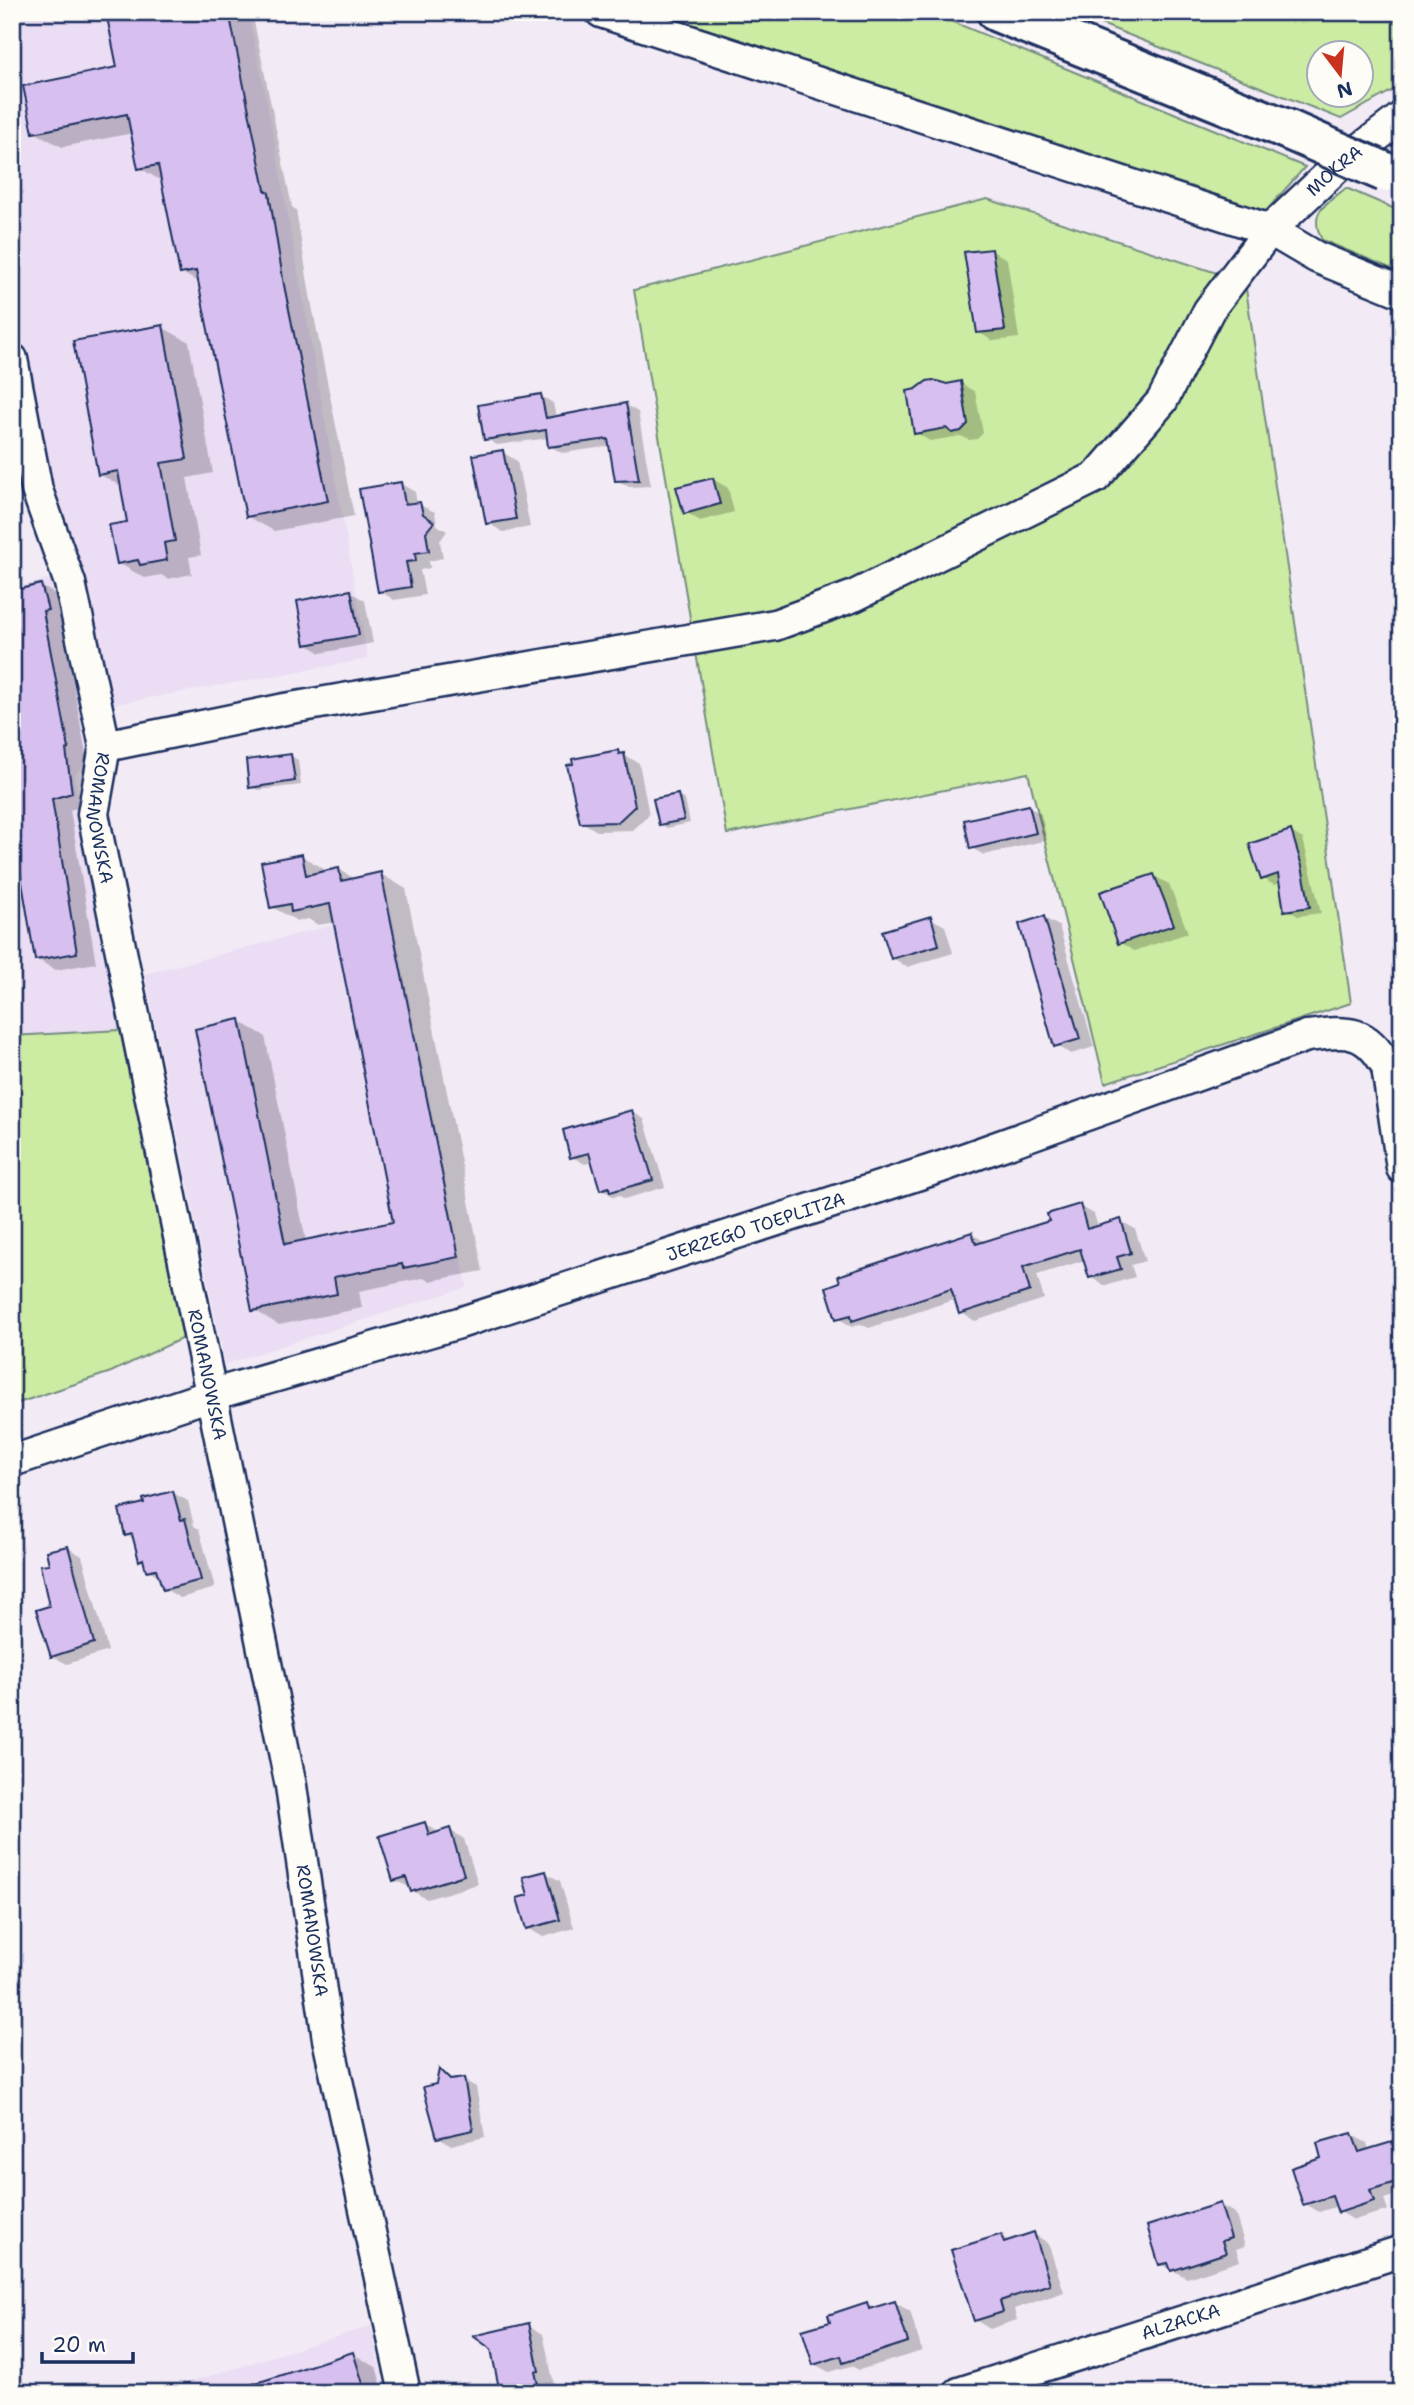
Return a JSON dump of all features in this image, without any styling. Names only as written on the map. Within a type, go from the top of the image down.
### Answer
[{"type":"main road","points":[[997,12],[1393,175]]},
{"type":"street","points":[[601,12],[1270,230],[1316,257],[1402,292]]},
{"type":"street","name":"MOKRA","points":[[105,746],[285,709],[775,625],[854,596],[1096,477],[1162,401],[1209,310],[1270,230],[1337,167],[1402,117]]},
{"type":"street","name":"ROMANOWSKA","points":[[12,359],[37,490],[70,583],[105,746],[93,814],[291,1786],[328,2039],[405,2393]]},
{"type":"street","name":"JERZEGO TOEPLITZA","points":[[12,1461],[211,1395],[458,1323],[941,1167],[1307,1036],[1346,1032],[1363,1037],[1380,1054],[1387,1068],[1402,1168]]},
{"type":"street","name":"ALZACKA","points":[[959,2393],[1402,2251]]},
{"type":"shaded area","points":[[12,12],[248,12],[270,116],[368,659],[109,705],[63,533],[12,284]]},
{"type":"shaded area","points":[[57,577],[93,755],[74,776],[120,1030],[12,1036],[12,588]]},
{"type":"shaded area","points":[[391,910],[467,1287],[225,1364],[145,974]]},
{"type":"shaded area","points":[[371,2326],[385,2393],[155,2393]]},
{"type":"green space","points":[[655,12],[929,12],[1305,167],[1266,211]]},
{"type":"green space","points":[[1071,12],[1389,12],[1402,29],[1402,85],[1376,99],[1376,38],[1306,38],[1306,105]]},
{"type":"green space","points":[[1313,108],[1361,108],[1341,119]]},
{"type":"green space","points":[[1346,188],[1402,212],[1402,273],[1322,240],[1318,230],[1318,215],[1325,204]]},
{"type":"green space","points":[[987,199],[1245,282],[1351,1003],[1105,1083],[1028,773],[727,834],[634,290]]},
{"type":"green space","points":[[120,1030],[183,1338],[111,1372],[12,1405],[12,1036]]},
{"type":"building","points":[[106,12],[229,12],[265,190],[269,193],[284,285],[328,501],[246,517],[196,271],[180,274],[158,165],[138,169],[127,114],[33,133],[23,86],[117,67]]},
{"type":"building","points":[[992,249],[1005,330],[977,333],[964,252]]},
{"type":"building","points":[[163,325],[187,459],[161,463],[175,541],[164,543],[167,560],[140,565],[138,560],[117,564],[109,525],[127,522],[118,471],[98,475],[73,341]]},
{"type":"building","points":[[933,380],[947,384],[961,381],[968,424],[961,431],[952,433],[946,428],[914,434],[907,391]]},
{"type":"building","points":[[541,394],[546,418],[626,403],[639,480],[615,481],[608,439],[548,447],[546,430],[484,440],[478,405]]},
{"type":"building","points":[[503,450],[516,519],[486,524],[473,455]]},
{"type":"building","points":[[713,478],[720,504],[684,514],[676,487]]},
{"type":"building","points":[[401,482],[405,504],[420,502],[423,514],[434,522],[426,532],[429,551],[415,553],[416,561],[406,562],[411,587],[378,592],[359,489]]},
{"type":"building","points":[[41,584],[48,610],[43,611],[69,749],[66,750],[72,793],[52,799],[77,953],[35,960],[12,823],[12,591]]},
{"type":"building","points":[[351,590],[359,635],[305,645],[297,601]]},
{"type":"building","points":[[618,750],[619,754],[624,753],[635,806],[618,822],[580,823],[567,765],[573,764],[572,759]]},
{"type":"building","points":[[291,754],[295,781],[249,788],[246,760]]},
{"type":"building","points":[[678,794],[684,820],[659,825],[653,799]]},
{"type":"building","points":[[1029,805],[1036,833],[970,849],[964,820]]},
{"type":"building","points":[[1291,830],[1310,907],[1284,911],[1278,874],[1261,880],[1249,844]]},
{"type":"building","points":[[302,854],[306,875],[339,868],[341,881],[381,872],[459,1257],[334,1277],[337,1294],[252,1311],[195,1029],[240,1019],[285,1244],[393,1222],[330,904],[291,912],[290,904],[270,908],[261,862]]},
{"type":"building","points":[[1154,874],[1174,925],[1118,944],[1100,892]]},
{"type":"building","points":[[931,916],[939,945],[891,959],[882,931]]},
{"type":"building","points":[[1044,916],[1080,1039],[1054,1047],[1019,924]]},
{"type":"building","points":[[632,1110],[653,1180],[610,1192],[609,1187],[600,1190],[589,1153],[570,1158],[563,1130]]},
{"type":"building","points":[[1080,1204],[1087,1229],[1121,1219],[1131,1253],[1117,1257],[1121,1269],[1089,1278],[1080,1249],[1023,1267],[1030,1291],[959,1314],[951,1289],[852,1321],[851,1315],[836,1319],[826,1287],[840,1282],[838,1276],[972,1232],[976,1244],[1049,1221],[1047,1214]]},
{"type":"building","points":[[173,1491],[181,1520],[185,1519],[201,1580],[163,1590],[156,1569],[146,1571],[143,1559],[139,1561],[132,1534],[125,1536],[119,1509],[144,1503],[143,1499]]},
{"type":"building","points":[[68,1546],[94,1643],[51,1657],[36,1610],[49,1606],[40,1565],[49,1564],[46,1551]]},
{"type":"building","points":[[425,1822],[429,1835],[450,1828],[464,1875],[411,1892],[406,1877],[393,1881],[379,1836]]},
{"type":"building","points":[[546,1871],[560,1920],[526,1929],[517,1898],[528,1895],[523,1877]]},
{"type":"building","points":[[439,2069],[450,2080],[464,2078],[473,2130],[437,2138],[423,2087],[436,2084]]},
{"type":"building","points":[[1352,2133],[1359,2152],[1392,2142],[1402,2180],[1370,2190],[1374,2201],[1338,2213],[1332,2196],[1303,2205],[1291,2168],[1321,2158],[1317,2143]]},
{"type":"building","points":[[1220,2203],[1231,2238],[1222,2241],[1226,2253],[1171,2271],[1168,2263],[1159,2265],[1147,2226]]},
{"type":"building","points":[[1034,2232],[1050,2284],[1000,2301],[1003,2312],[974,2321],[951,2250],[1002,2234],[1004,2242]]},
{"type":"building","points":[[895,2301],[908,2342],[843,2363],[841,2356],[813,2365],[802,2330],[830,2322],[828,2315],[867,2302],[869,2309]]},
{"type":"building","points":[[529,2323],[539,2371],[535,2372],[540,2393],[500,2393],[491,2349],[473,2336]]},
{"type":"building","points":[[353,2352],[366,2393],[242,2393],[241,2388]]}]
